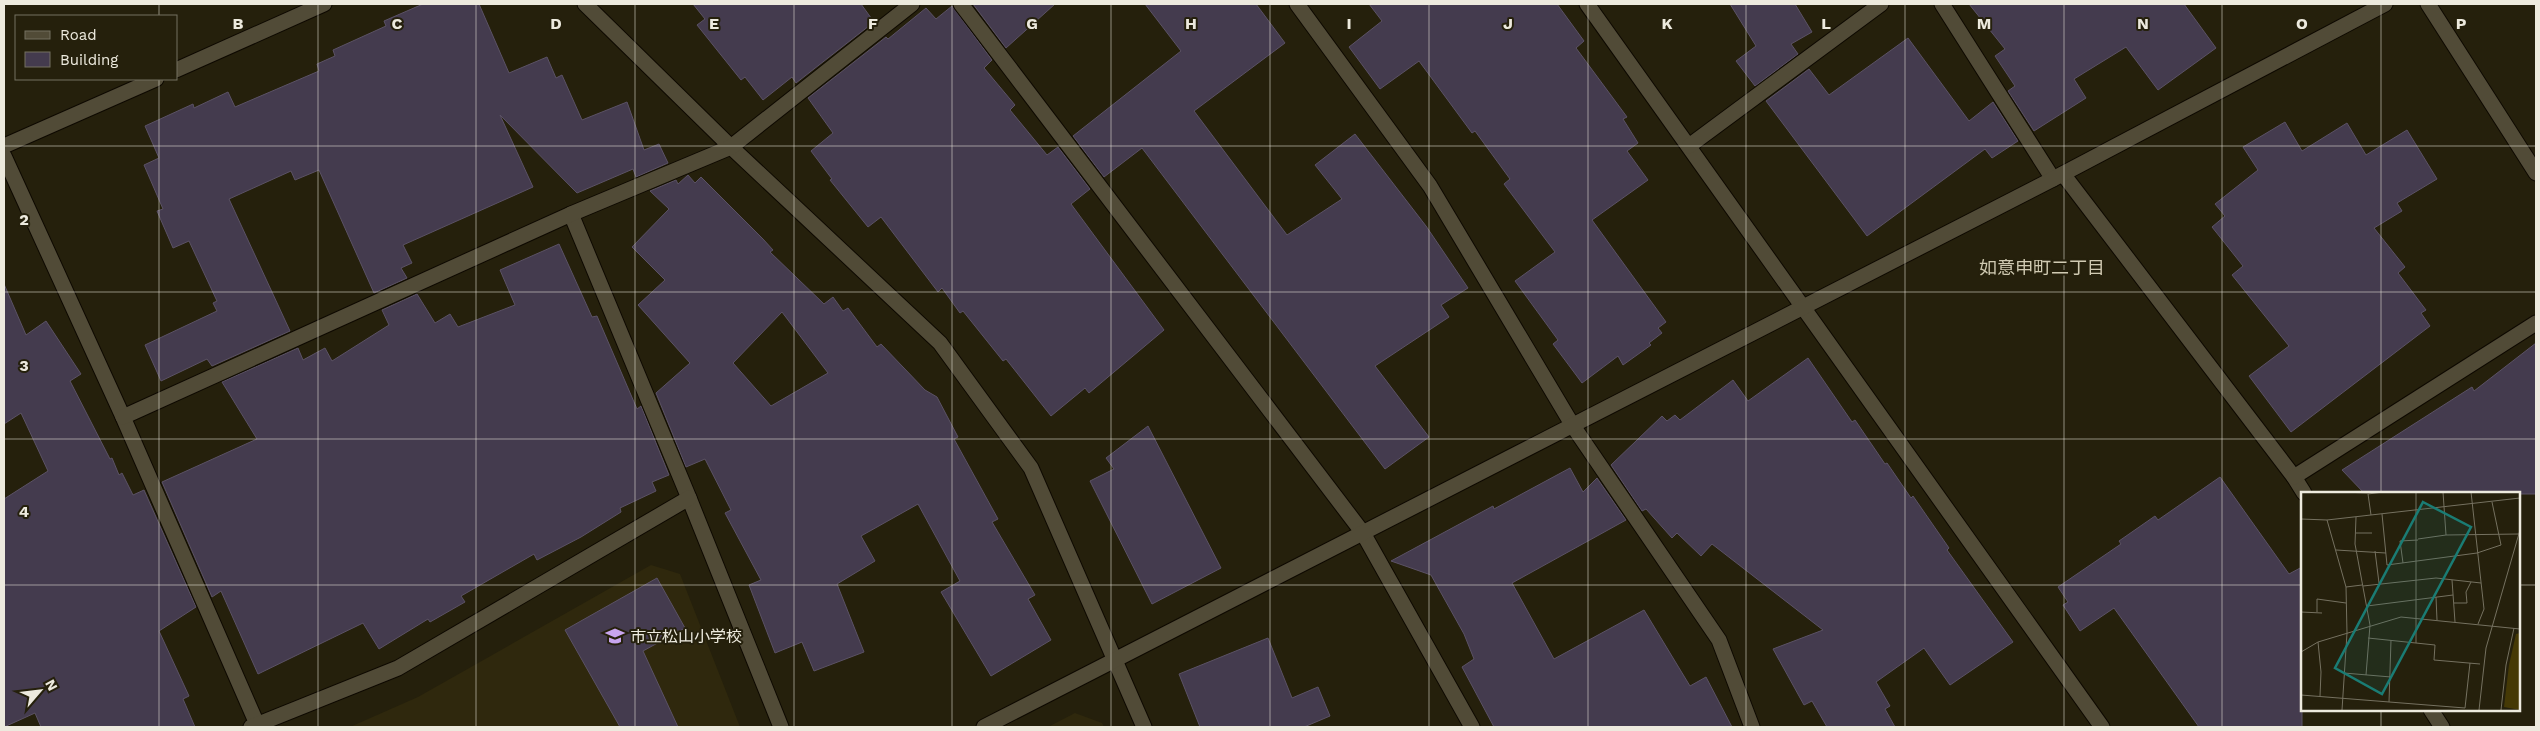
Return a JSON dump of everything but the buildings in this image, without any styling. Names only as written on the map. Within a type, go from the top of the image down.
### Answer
[{"type":"street","points":[[178,69],[324,4]]},
{"type":"street","points":[[585,4],[731,146],[940,343],[1031,468],[1144,727]]},
{"type":"street","points":[[123,417],[571,214],[731,146],[912,4]]},
{"type":"street","points":[[961,4],[1363,533],[1472,727]]},
{"type":"street","points":[[1296,4],[1430,186],[1574,426],[1719,640],[1752,727]]},
{"type":"street","points":[[1587,4],[2102,727]]},
{"type":"street","points":[[1689,146],[1881,4]]},
{"type":"street","points":[[1942,4],[2058,176],[2294,477],[2303,492]]},
{"type":"street","points":[[984,727],[1574,426],[2058,176],[2385,4]]},
{"type":"street","points":[[2428,4],[2536,173]]},
{"type":"street","points":[[4,146],[154,80]]},
{"type":"street","points":[[4,156],[123,417],[254,726],[398,668],[690,498]]},
{"type":"street","points":[[571,214],[690,498],[781,727]]},
{"type":"street","points":[[2294,477],[2536,322]]},
{"type":"street","points":[[2432,711],[2442,727]]},
{"type":"shaded area","name":"市立松山小学校","points":[[651,565],[680,574],[740,727],[350,727],[418,697]]},
{"type":"shaded area","points":[[1075,713],[1102,723],[1104,727],[1048,727]]},
{"type":"place","name":"市立松山小学校","points":[[615,636]]},
{"type":"district","name":"如意申町二丁目","points":[[2042,268]]}]
